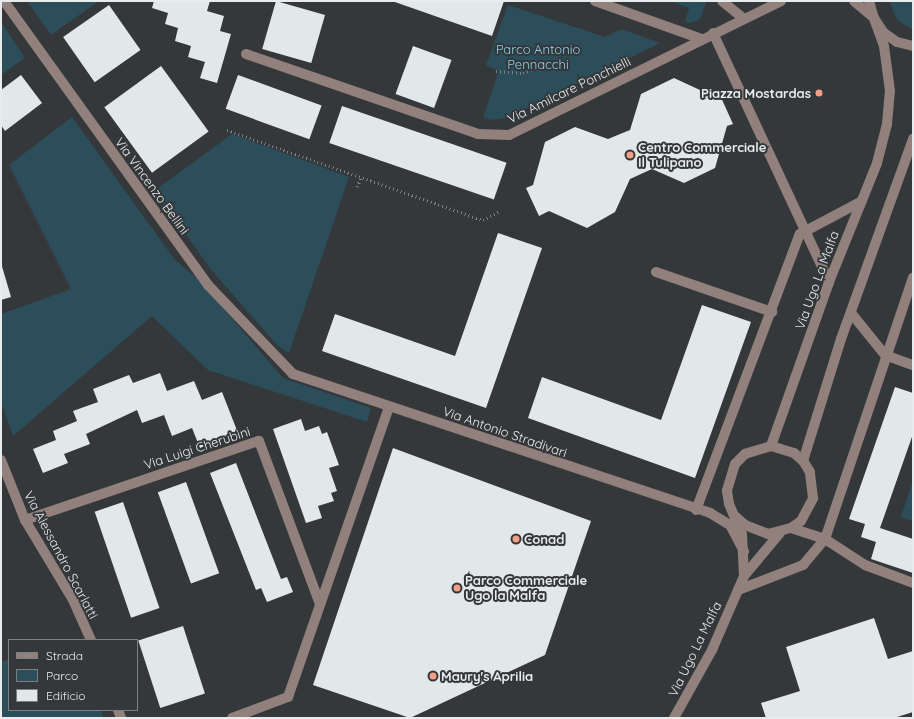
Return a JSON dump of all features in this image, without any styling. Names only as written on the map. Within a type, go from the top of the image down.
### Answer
[{"type":"street","name":"Via Vincenzo Bellini","points":[[4,1],[208,285],[293,374]]},
{"type":"street","points":[[595,1],[702,39]]},
{"type":"street","points":[[722,1],[744,19]]},
{"type":"street","name":"Via Amilcare Ponchielli","points":[[246,54],[478,134],[492,136],[523,129],[713,33],[781,1]]},
{"type":"street","points":[[854,1],[874,18],[892,39],[913,46]]},
{"type":"street","points":[[869,1],[874,18]]},
{"type":"street","name":"Via Ugo La Malfa","points":[[744,576],[744,551],[736,517],[729,502],[729,477],[735,464],[745,454],[771,446],[829,282],[879,158],[887,124],[888,64],[874,18]]},
{"type":"street","points":[[713,33],[829,282]]},
{"type":"street","points":[[771,446],[794,453],[803,461],[851,313],[913,139]]},
{"type":"street","points":[[696,510],[772,312],[800,234],[862,201]]},
{"type":"street","points":[[656,272],[772,312]]},
{"type":"street","points":[[738,590],[803,565],[825,539],[885,355],[913,277]]},
{"type":"street","points":[[851,313],[885,355],[913,365]]},
{"type":"street","name":"Via Antonio Stradivari","points":[[293,374],[696,510],[710,513],[730,525],[744,551]]},
{"type":"street","points":[[232,718],[288,697],[389,407]]},
{"type":"street","name":"Via Luigi Cherubini","points":[[24,520],[260,441],[320,604]]},
{"type":"street","name":"Via Alessandro Scarlatti","points":[[1,460],[24,520],[73,600],[91,639]]},
{"type":"street","name":"Via Ugo La Malfa","points":[[674,718],[712,650],[744,576],[780,533],[801,521],[813,498],[810,472],[803,461]]},
{"type":"street","points":[[710,513],[729,502]]},
{"type":"street","name":"Via Ugo La Malfa","points":[[736,517],[756,531],[780,533]]},
{"type":"street","points":[[791,528],[825,539],[865,565],[913,584]]},
{"type":"path","points":[[496,72],[523,73],[544,64]]},
{"type":"path","points":[[227,130],[483,220],[500,211]]},
{"type":"path","points":[[357,187],[361,177]]},
{"type":"green space","points":[[27,1],[99,1],[51,35]]},
{"type":"green space","points":[[670,1],[705,1],[706,3],[700,19],[690,23],[685,22],[689,8]]},
{"type":"green space","points":[[913,1],[913,30],[897,20],[890,2]]},
{"type":"green space","name":"Parco Antonio Pennacchi","points":[[508,5],[605,37],[622,29],[660,43],[507,118],[491,120],[483,117],[499,71],[486,65]]},
{"type":"green space","points":[[1,22],[25,58],[1,75]]},
{"type":"green space","points":[[72,117],[175,260],[199,280],[283,378],[371,408],[367,422],[208,370],[152,316],[13,436],[1,402],[1,314],[71,289],[9,165]]},
{"type":"green space","points":[[232,134],[349,177],[289,353],[278,346],[213,272],[154,191]]},
{"type":"green space","points":[[913,480],[913,521],[901,517]]},
{"type":"green space","points":[[8,659],[8,711],[101,711],[104,718],[1,718],[1,662]]},
{"type":"building","points":[[154,1],[210,1],[207,11],[224,16],[220,31],[231,34],[217,83],[200,78],[205,62],[188,57],[191,46],[175,41],[178,28],[165,24],[168,13],[152,8]]},
{"type":"building","points":[[276,1],[325,15],[311,63],[262,49]]},
{"type":"building","points":[[392,1],[504,1],[492,36]]},
{"type":"building","points":[[109,5],[141,50],[95,82],[63,37]]},
{"type":"building","points":[[413,46],[452,60],[434,108],[396,94]]},
{"type":"building","points":[[161,66],[209,132],[152,173],[104,107]]},
{"type":"building","points":[[21,75],[42,103],[5,131],[1,125],[1,90]]},
{"type":"building","points":[[238,75],[322,105],[309,139],[226,109]]},
{"type":"building","name":"Centro Commerciale Il Tulipano","points":[[674,78],[713,96],[719,93],[733,124],[727,126],[715,168],[684,183],[652,169],[630,179],[615,212],[587,228],[549,211],[539,216],[526,188],[533,185],[545,142],[575,127],[608,139],[630,130],[641,94]]},
{"type":"building","points":[[342,106],[507,163],[494,200],[329,143]]},
{"type":"building","points":[[498,233],[542,248],[486,408],[322,351],[335,314],[455,356]]},
{"type":"building","points":[[1,263],[11,297],[1,300]]},
{"type":"building","points":[[702,305],[751,322],[695,478],[528,418],[542,377],[661,420]]},
{"type":"building","points":[[160,373],[167,391],[194,381],[202,400],[222,392],[238,433],[200,448],[192,428],[172,436],[164,415],[142,423],[137,410],[86,434],[90,444],[64,454],[68,463],[43,473],[33,449],[56,440],[53,431],[77,421],[73,411],[98,402],[93,389],[129,375],[133,383]]},
{"type":"building","points":[[895,387],[913,393],[913,434],[880,528],[913,539],[913,573],[871,559],[876,542],[861,537],[865,524],[849,519]]},
{"type":"building","points":[[301,419],[305,431],[319,426],[322,434],[327,432],[339,465],[329,468],[337,491],[331,493],[334,501],[318,506],[322,518],[306,523],[273,429]]},
{"type":"building","name":"Parco Commerciale Ugo la Malfa","points":[[393,448],[591,521],[545,655],[410,718],[313,685]]},
{"type":"building","points":[[236,463],[281,579],[287,577],[293,592],[267,602],[261,588],[256,590],[210,473]]},
{"type":"building","points":[[186,482],[219,573],[191,583],[158,492]]},
{"type":"building","points":[[123,502],[159,608],[131,618],[95,512]]},
{"type":"building","points":[[874,618],[888,659],[913,651],[913,712],[894,718],[766,718],[761,703],[800,691],[786,647]]},
{"type":"building","points":[[183,626],[205,694],[160,708],[138,641]]},
{"type":"place","name":"Piazza Mostardas","points":[[819,93]]},
{"type":"place","name":"Centro Commerciale Il Tulipano","points":[[630,155]]},
{"type":"place","name":"Conad","points":[[516,539]]},
{"type":"place","name":"Parco Commerciale Ugo la Malfa","points":[[457,588]]},
{"type":"place","name":"Maury's Aprilia","points":[[433,676]]}]
